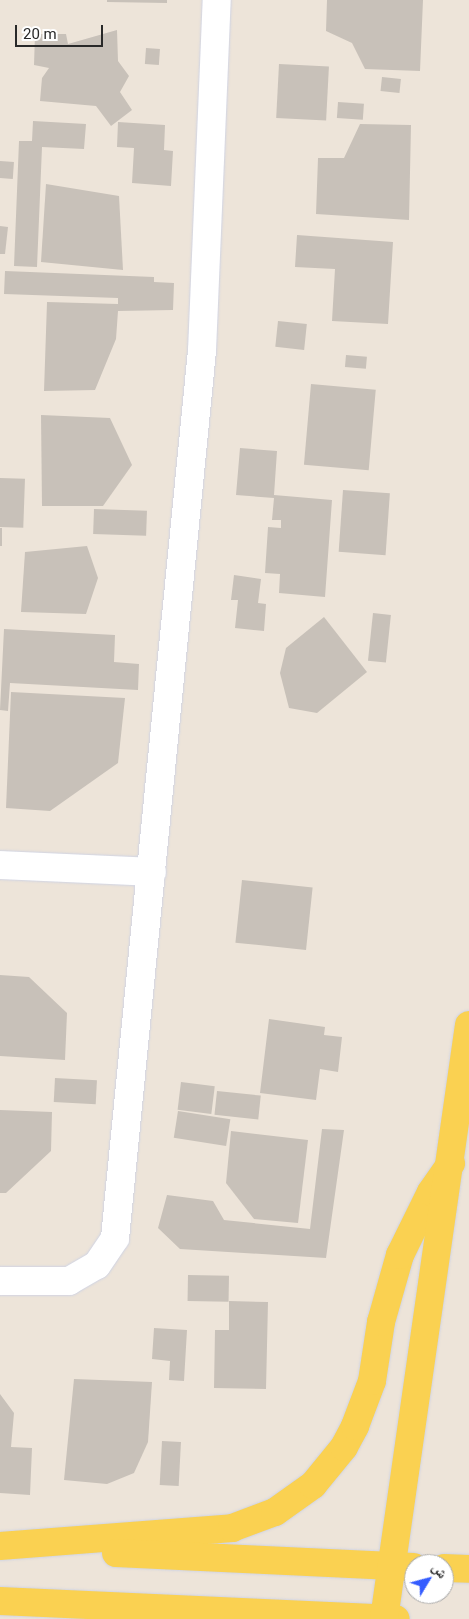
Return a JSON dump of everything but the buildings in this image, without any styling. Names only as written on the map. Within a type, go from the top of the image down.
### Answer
[{"type":"main road","points":[[0,1600],[388,1619],[403,1566],[469,1025]]},
{"type":"main road","points":[[0,1547],[232,1528],[275,1512],[313,1486],[344,1447],[355,1426],[372,1380],[381,1322],[400,1255],[423,1207],[451,1163]]},
{"type":"main road","points":[[0,1547],[403,1566]]},
{"type":"main road","points":[[454,1568],[469,1569]]},
{"type":"main road","points":[[0,1618],[7,1619]]},
{"type":"street","points":[[0,1281],[69,1281],[97,1265],[115,1238],[202,351],[216,0]]},
{"type":"street","points":[[0,865],[152,872]]}]
